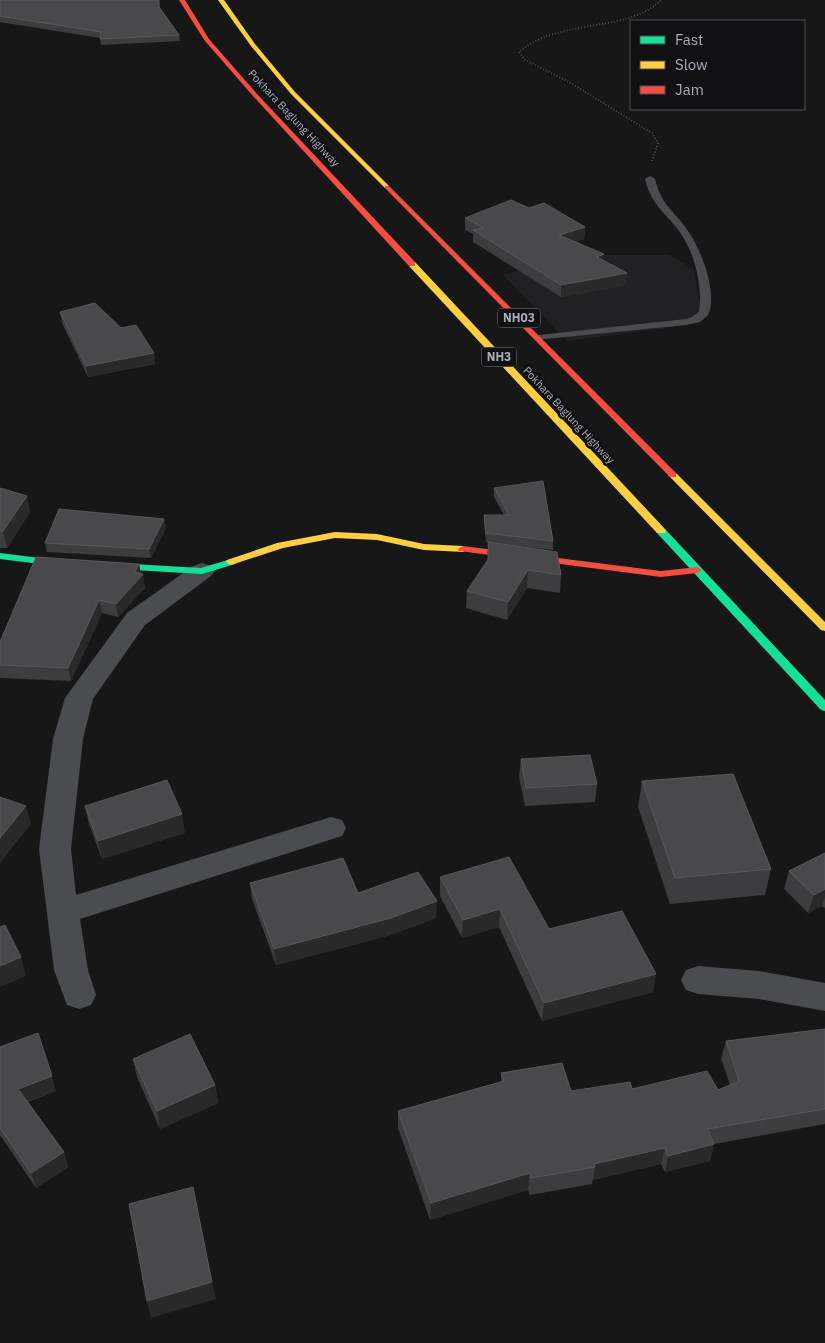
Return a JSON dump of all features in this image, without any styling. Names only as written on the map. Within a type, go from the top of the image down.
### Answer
[{"type":"main road","name":"Pokhara Baglung Highway","points":[[182,0],[207,40],[249,88],[825,707]]},
{"type":"main road","name":"Pokhara Baglung Highway","points":[[222,0],[253,45],[293,93],[539,338],[825,628]]},
{"type":"main road","points":[[0,556],[48,562],[202,571],[281,545],[335,535],[378,537],[424,547],[487,551],[661,574],[697,570]]},
{"type":"street","points":[[79,995],[71,970],[55,849],[68,738],[79,698],[136,619],[202,571]]},
{"type":"street","points":[[62,912],[331,828]]},
{"type":"street","points":[[698,980],[760,985],[825,997]]},
{"type":"lane","points":[[539,338],[686,322],[696,320],[704,313],[706,291],[695,254],[680,226],[657,202],[650,179]]},
{"type":"path","points":[[650,179],[650,169],[658,143],[652,133],[569,82],[525,60],[519,52],[530,44],[581,26],[647,12],[661,0]]},
{"type":"shaded area","points":[[584,255],[669,255],[694,269],[702,321],[666,328],[567,341],[503,275]]},
{"type":"building","points":[[0,0],[159,0],[159,7],[179,35],[100,39],[101,32],[0,16]]},
{"type":"building","points":[[511,200],[529,208],[544,203],[585,227],[559,235],[604,254],[597,257],[627,273],[561,285],[473,230],[484,228],[465,218]]},
{"type":"building","points":[[95,303],[121,328],[136,325],[154,353],[86,366],[60,312]]},
{"type":"building","points":[[543,481],[553,541],[486,533],[484,515],[509,515],[494,488]]},
{"type":"building","points":[[0,488],[27,496],[3,531],[0,531]]},
{"type":"building","points":[[59,509],[164,519],[149,549],[45,543]]},
{"type":"building","points":[[488,542],[557,552],[561,575],[528,570],[508,602],[467,591],[489,558]]},
{"type":"building","points":[[36,557],[139,564],[135,572],[143,574],[116,604],[99,600],[68,668],[0,665],[0,642]]},
{"type":"building","points":[[590,755],[597,784],[526,788],[521,759]]},
{"type":"building","points":[[733,774],[771,869],[675,878],[642,781]]},
{"type":"building","points":[[167,780],[182,814],[98,841],[85,806]]},
{"type":"building","points":[[0,797],[26,806],[0,838]]},
{"type":"building","points":[[825,853],[825,889],[814,895],[789,871]]},
{"type":"building","points":[[509,857],[549,929],[622,911],[656,974],[544,1003],[500,909],[463,920],[440,877]]},
{"type":"building","points":[[343,858],[358,893],[418,872],[437,901],[391,918],[274,949],[250,883]]},
{"type":"building","points":[[5,925],[21,957],[0,966],[0,927]]},
{"type":"building","points":[[825,1029],[825,1109],[707,1129],[714,1144],[668,1156],[665,1148],[594,1164],[595,1167],[531,1178],[530,1173],[431,1203],[398,1111],[504,1081],[501,1073],[562,1063],[571,1091],[630,1082],[632,1089],[707,1071],[718,1090],[739,1081],[726,1041]]},
{"type":"building","points":[[38,1033],[52,1076],[18,1089],[64,1152],[31,1173],[0,1128],[0,1047]]},
{"type":"building","points":[[190,1034],[215,1085],[157,1111],[133,1059]]},
{"type":"building","points":[[193,1187],[212,1282],[147,1301],[129,1204]]},
{"type":"traffic: fast","points":[[661,531],[825,707]]},
{"type":"traffic: fast","points":[[0,556],[48,562],[202,571],[231,562]]},
{"type":"traffic: slow","points":[[221,0],[253,45],[293,93],[387,187]]},
{"type":"traffic: slow","points":[[412,264],[661,531]]},
{"type":"traffic: slow","points":[[673,475],[825,628]]},
{"type":"traffic: slow","points":[[231,562],[281,545],[335,535],[377,537],[424,547],[463,549]]},
{"type":"traffic: jam","points":[[182,0],[207,40],[255,95],[412,264]]},
{"type":"traffic: jam","points":[[387,187],[673,475]]},
{"type":"traffic: jam","points":[[463,549],[661,574],[697,570]]}]
